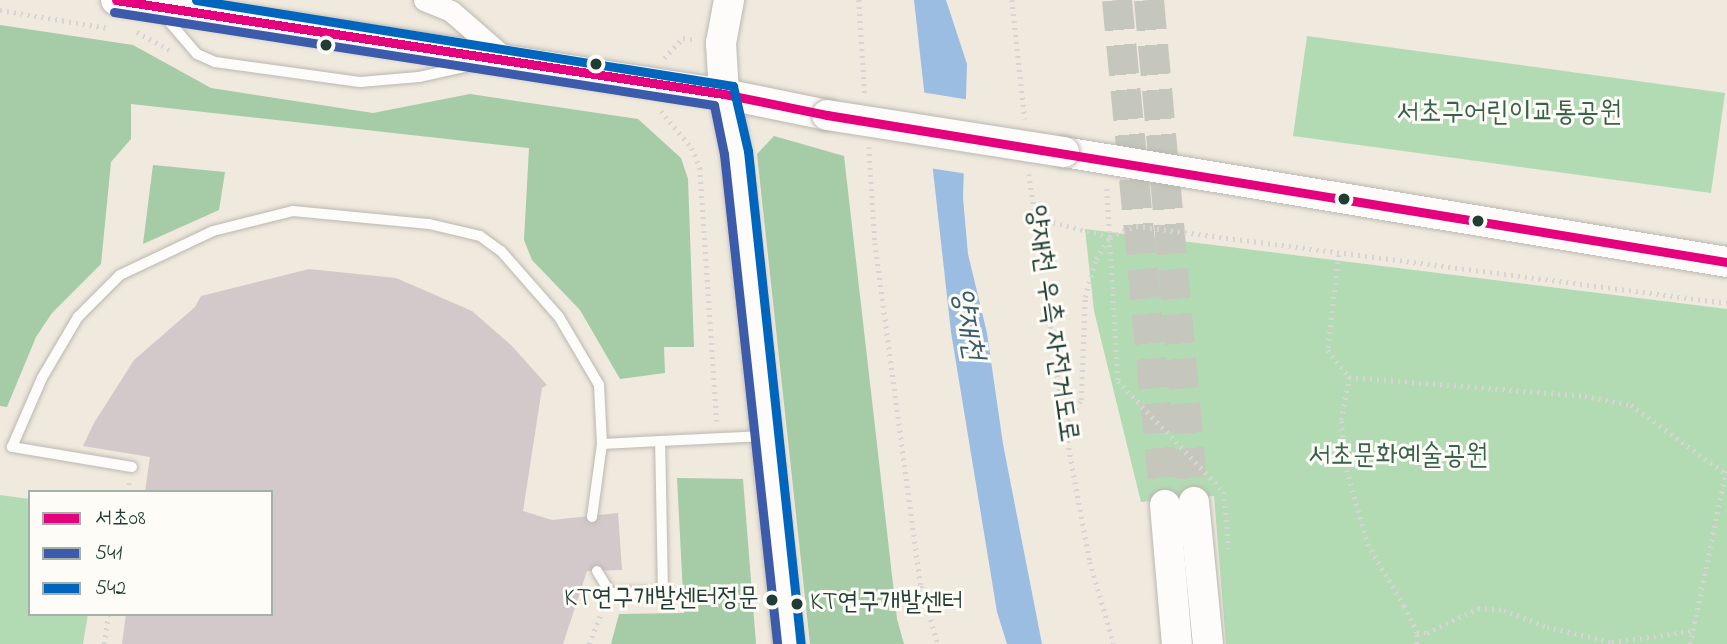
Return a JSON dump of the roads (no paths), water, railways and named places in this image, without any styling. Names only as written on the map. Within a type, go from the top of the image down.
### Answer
[{"type":"street","points":[[729,0],[721,43],[724,94],[736,152],[789,644]]},
{"type":"street","points":[[432,1],[507,60]]},
{"type":"street","points":[[113,14],[167,3],[724,94],[827,115],[1727,262]]},
{"type":"street","points":[[1178,644],[1180,504],[1208,644]]},
{"type":"lane","points":[[167,3],[197,54],[215,62],[360,82],[419,77],[507,60]]},
{"type":"lane","points":[[132,467],[6,446],[78,317],[120,275],[214,231],[293,211],[429,224],[480,236],[490,243],[559,317],[599,385],[602,444],[592,517]]},
{"type":"lane","points":[[602,444],[767,436]]},
{"type":"lane","points":[[597,571],[610,593],[663,593],[660,441]]},
{"type":"water","name":"양재천","points":[[914,0],[946,0],[967,64],[963,198],[968,254],[987,333],[1003,444],[1042,644],[1007,644],[997,612],[951,332]]},
{"type":"tunnel","points":[[1117,0],[1165,505]]},
{"type":"tunnel","points":[[1149,0],[1194,502]]},
{"type":"place","name":"KT연구개발센터정문","points":[[772,600]]},
{"type":"place","name":"KT연구개발센터","points":[[797,604]]},
{"type":"park label","name":"서초구어린이교통공원","points":[[1509,114]]},
{"type":"park label","name":"서초문화예술공원","points":[[1398,457]]}]
